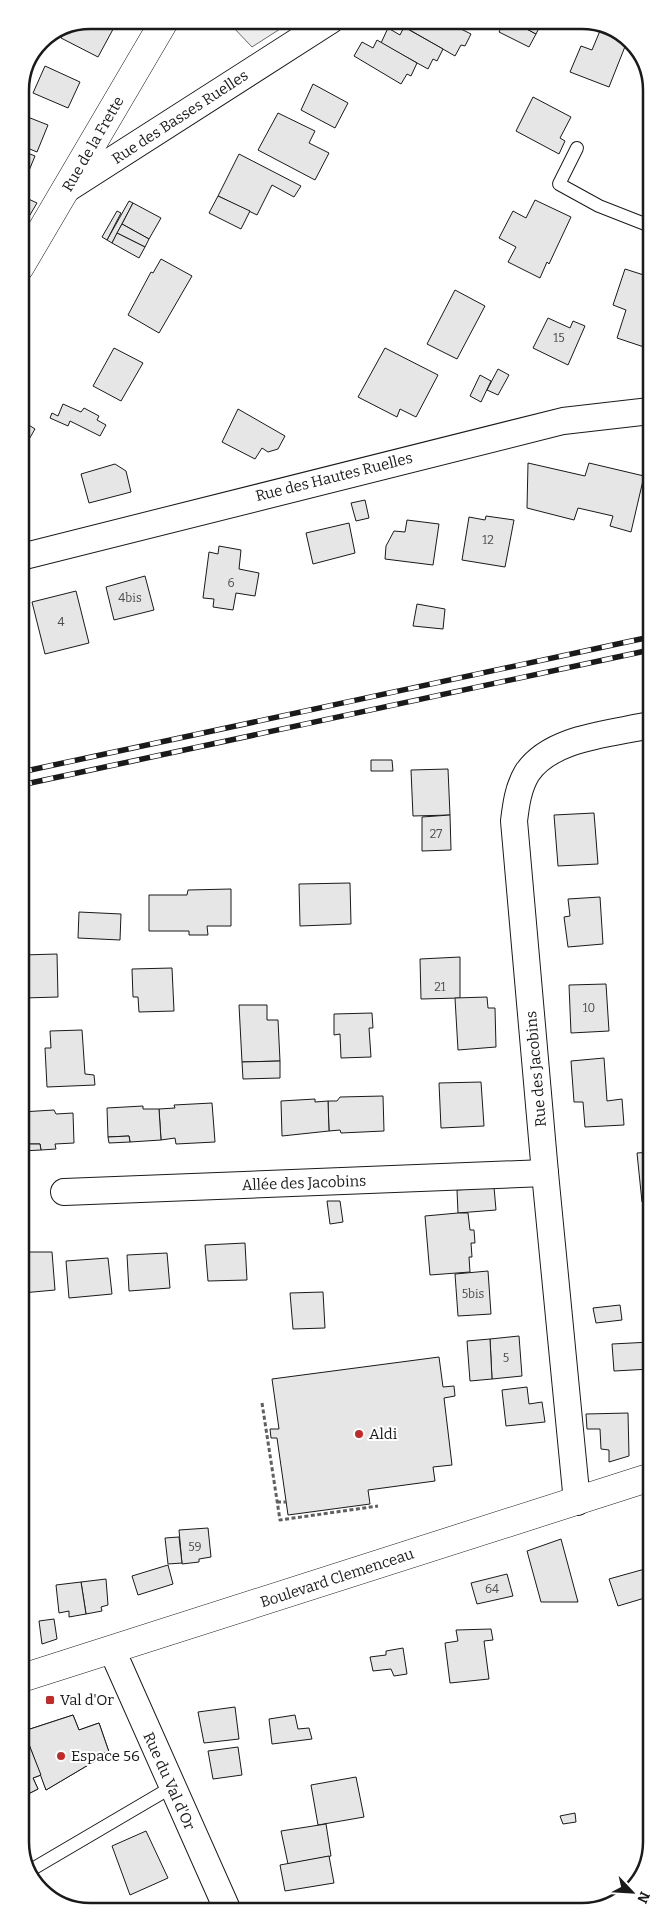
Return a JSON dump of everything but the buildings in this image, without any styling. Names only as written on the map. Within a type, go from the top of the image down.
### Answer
[{"type":"main road","name":"Rue de la Frette","points":[[29,252],[164,29]]},
{"type":"main road","name":"Boulevard Clemenceau","points":[[29,1676],[643,1480]]},
{"type":"street","name":"Rue des Basses Ruelles","points":[[67,189],[317,29]]},
{"type":"street","name":"Rue des Hautes Ruelles","points":[[29,555],[553,423],[643,412]]},
{"type":"street","name":"Rue des Jacobins","points":[[577,1502],[545,1173],[514,822],[518,793],[527,773],[545,755],[568,743],[643,727]]},
{"type":"street","name":"Allée des Jacobins","points":[[64,1192],[545,1173]]},
{"type":"street","name":"Rue du Val d'Or","points":[[112,1650],[224,1903]]},
{"type":"lane","points":[[577,148],[559,184],[599,206],[643,223]]},
{"type":"lane","points":[[35,1868],[172,1788]]},
{"type":"path","points":[[262,1403],[280,1520],[303,1515],[378,1506]]},
{"type":"path","points":[[277,1502],[286,1502]]},
{"type":"shaded area","points":[[235,29],[280,29],[252,47]]},
{"type":"railway","points":[[29,770],[643,639]]},
{"type":"railway","points":[[29,783],[643,652]]},
{"type":"place","name":"Aldi","points":[[359,1434]]},
{"type":"place","name":"Val d'Or","points":[[50,1700]]},
{"type":"place","name":"Espace 56","points":[[61,1756]]}]
